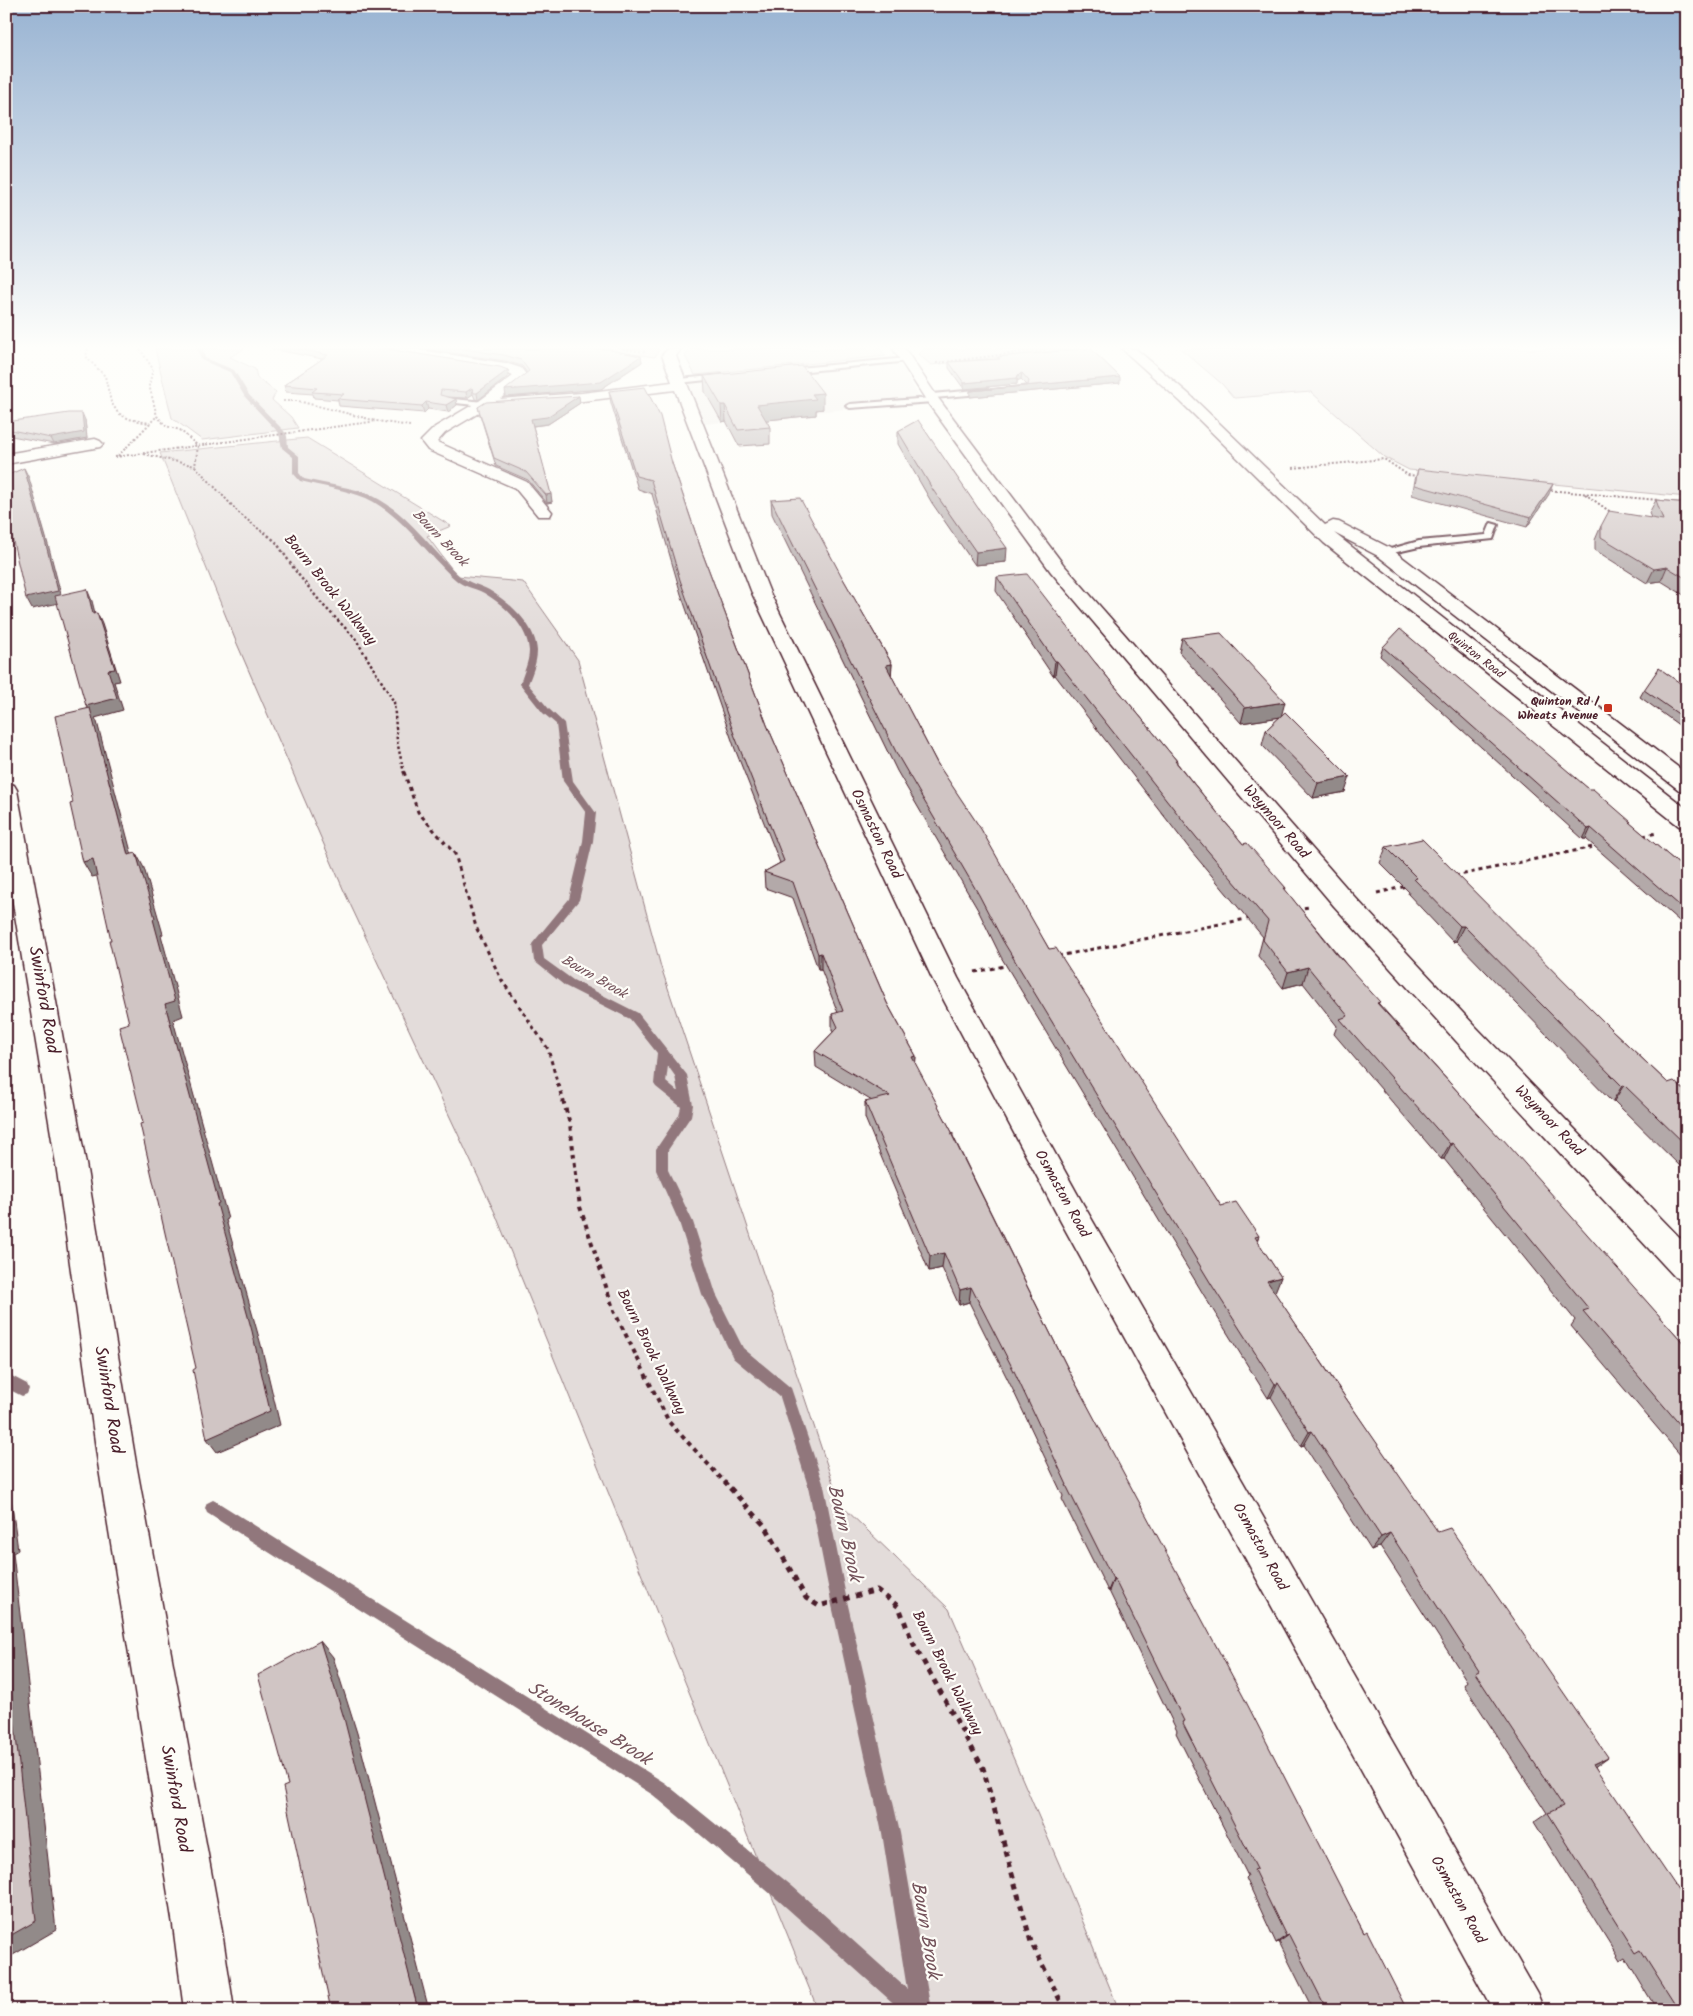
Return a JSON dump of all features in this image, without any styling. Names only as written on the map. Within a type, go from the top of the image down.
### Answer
[{"type":"street","points":[[431,443],[433,446],[521,485],[544,512]]},
{"type":"street","name":"Osmaston Road","points":[[703,443],[761,593],[945,978],[1072,1213],[1520,2010]]},
{"type":"street","name":"Weymoor Road","points":[[965,443],[1057,568],[1289,838],[1466,1034],[1687,1267]]},
{"type":"street","name":"Quinton Road","points":[[1231,443],[1330,539],[1687,821]]},
{"type":"street","points":[[6,459],[95,444]]},
{"type":"street","name":"Quinton Road","points":[[1292,504],[1384,552],[1687,785]]},
{"type":"street","name":"Swinford Road","points":[[6,790],[71,1164],[118,1463],[195,1916],[209,2010]]},
{"type":"lane","points":[[1384,552],[1419,544],[1490,537],[1494,525]]},
{"type":"path","points":[[118,456],[130,443]]},
{"type":"path","points":[[195,443],[198,446]]},
{"type":"path","points":[[198,446],[214,443]]},
{"type":"path","points":[[141,454],[195,466],[198,446]]},
{"type":"path","points":[[1260,472],[1384,460],[1408,475],[1426,477]]},
{"type":"path","name":"Bourn Brook Walkway","points":[[195,466],[240,514],[276,542],[323,605],[356,638],[383,681],[394,702],[399,751],[405,778],[418,812],[455,854],[463,876],[476,927],[501,979],[548,1049],[570,1124],[580,1207],[614,1311],[669,1422],[766,1527],[806,1598],[819,1606],[877,1590],[899,1608],[912,1640],[983,1768],[1031,1942],[1065,2010]]},
{"type":"path","points":[[1538,489],[1662,501]]},
{"type":"path","points":[[1584,493],[1595,503],[1615,515]]},
{"type":"shaded area","points":[[257,443],[315,443],[451,526],[427,536],[457,576],[523,582],[578,660],[661,967],[840,1504],[949,1609],[1060,1866],[1119,2010],[818,2010],[495,1213],[344,891],[235,639],[160,453]]},
{"type":"shaded area","points":[[1368,443],[1687,443],[1687,497],[1409,470],[1384,457]]},
{"type":"building","points":[[489,443],[537,443],[551,494],[546,495],[526,472],[494,458]]},
{"type":"building","points":[[626,443],[667,443],[702,552],[767,725],[887,1003],[916,1056],[912,1057],[953,1134],[951,1133],[1069,1371],[1243,1696],[1364,1933],[1367,1931],[1407,2010],[1327,2010],[1289,1935],[1286,1936],[1254,1870],[1257,1869],[1182,1722],[1184,1721],[1066,1485],[1015,1373],[971,1287],[960,1290],[944,1253],[930,1256],[865,1102],[890,1096],[815,1051],[838,1027],[832,1014],[843,1011],[821,953],[818,954],[793,882],[764,872],[784,861],[734,734],[680,580],[651,480],[636,476]]},
{"type":"building","points":[[905,443],[934,443],[1007,548],[976,552],[933,490]]},
{"type":"building","points":[[24,468],[58,591],[26,598],[6,511],[6,476]]},
{"type":"building","points":[[1418,469],[1553,484],[1531,517],[1415,485]]},
{"type":"building","points":[[800,498],[842,577],[892,664],[886,665],[937,763],[981,829],[1049,949],[1056,948],[1221,1206],[1236,1202],[1259,1236],[1255,1237],[1281,1277],[1267,1281],[1438,1532],[1450,1528],[1608,1757],[1593,1764],[1687,1903],[1687,2010],[1679,2010],[1641,1950],[1636,1953],[1548,1813],[1563,1806],[1475,1673],[1479,1671],[1390,1533],[1381,1537],[1312,1431],[1309,1432],[1278,1383],[1275,1384],[1213,1287],[1003,941],[979,895],[898,756],[771,500]]},
{"type":"building","points":[[1656,500],[1687,503],[1687,579],[1667,567],[1654,569],[1601,537],[1601,526],[1609,511],[1663,520]]},
{"type":"building","points":[[1027,574],[1094,661],[1177,761],[1175,761],[1243,844],[1247,843],[1286,888],[1284,888],[1335,952],[1380,1002],[1377,1003],[1502,1138],[1687,1347],[1687,1433],[1583,1311],[1589,1309],[1452,1143],[1450,1144],[1340,1019],[1348,1016],[1308,967],[1288,972],[1263,940],[1268,921],[1196,837],[1057,661],[1055,661],[997,577]]},
{"type":"building","points":[[87,589],[93,614],[97,613],[115,669],[108,670],[117,698],[86,706],[55,596]]},
{"type":"building","points":[[1400,629],[1589,789],[1593,789],[1687,871],[1687,912],[1591,828],[1588,829],[1383,647]]},
{"type":"building","points":[[1221,633],[1285,702],[1245,708],[1182,638]]},
{"type":"building","points":[[1659,668],[1687,688],[1687,720],[1644,690]]},
{"type":"building","points":[[90,708],[128,855],[136,853],[155,918],[153,919],[175,1001],[165,1004],[219,1203],[217,1204],[252,1331],[270,1411],[207,1439],[193,1370],[196,1368],[140,1124],[143,1123],[119,1026],[129,1023],[109,940],[111,940],[93,859],[83,862],[70,804],[73,803],[55,716]]},
{"type":"building","points":[[1285,712],[1350,777],[1318,783],[1266,730]]},
{"type":"building","points":[[1422,839],[1612,1030],[1668,1083],[1674,1081],[1687,1093],[1687,1146],[1624,1085],[1622,1086],[1464,926],[1460,926],[1386,847]]},
{"type":"building","points":[[320,1641],[344,1718],[418,2010],[331,2010],[283,1787],[288,1785],[258,1675]]},
{"type":"building","points":[[6,1644],[36,1921],[6,1938]]},
{"type":"waterway","name":"Bourn Brook","points":[[284,443],[286,448],[296,456],[296,473],[302,480],[367,496],[384,505],[406,523],[460,580],[486,591],[521,620],[533,650],[531,664],[524,684],[546,711],[560,723],[568,781],[591,813],[588,841],[574,900],[537,944],[539,961],[569,983],[634,1016],[681,1075],[687,1105]]},
{"type":"waterway","name":"Bourn Brook","points":[[663,1053],[660,1084],[687,1105]]},
{"type":"waterway","name":"Bourn Brook","points":[[687,1105],[685,1116],[662,1149],[662,1170],[686,1222],[709,1294],[738,1353],[786,1393],[816,1486],[839,1601],[891,1833],[921,2010]]},
{"type":"waterway","name":"Stonehouse Brook","points":[[6,1380],[22,1389]]},
{"type":"waterway","name":"Stonehouse Brook","points":[[213,1508],[659,1789],[785,1893],[916,2010]]},
{"type":"place","name":"Quinton Rd / Wheats Avenue","points":[[1608,708]]}]
